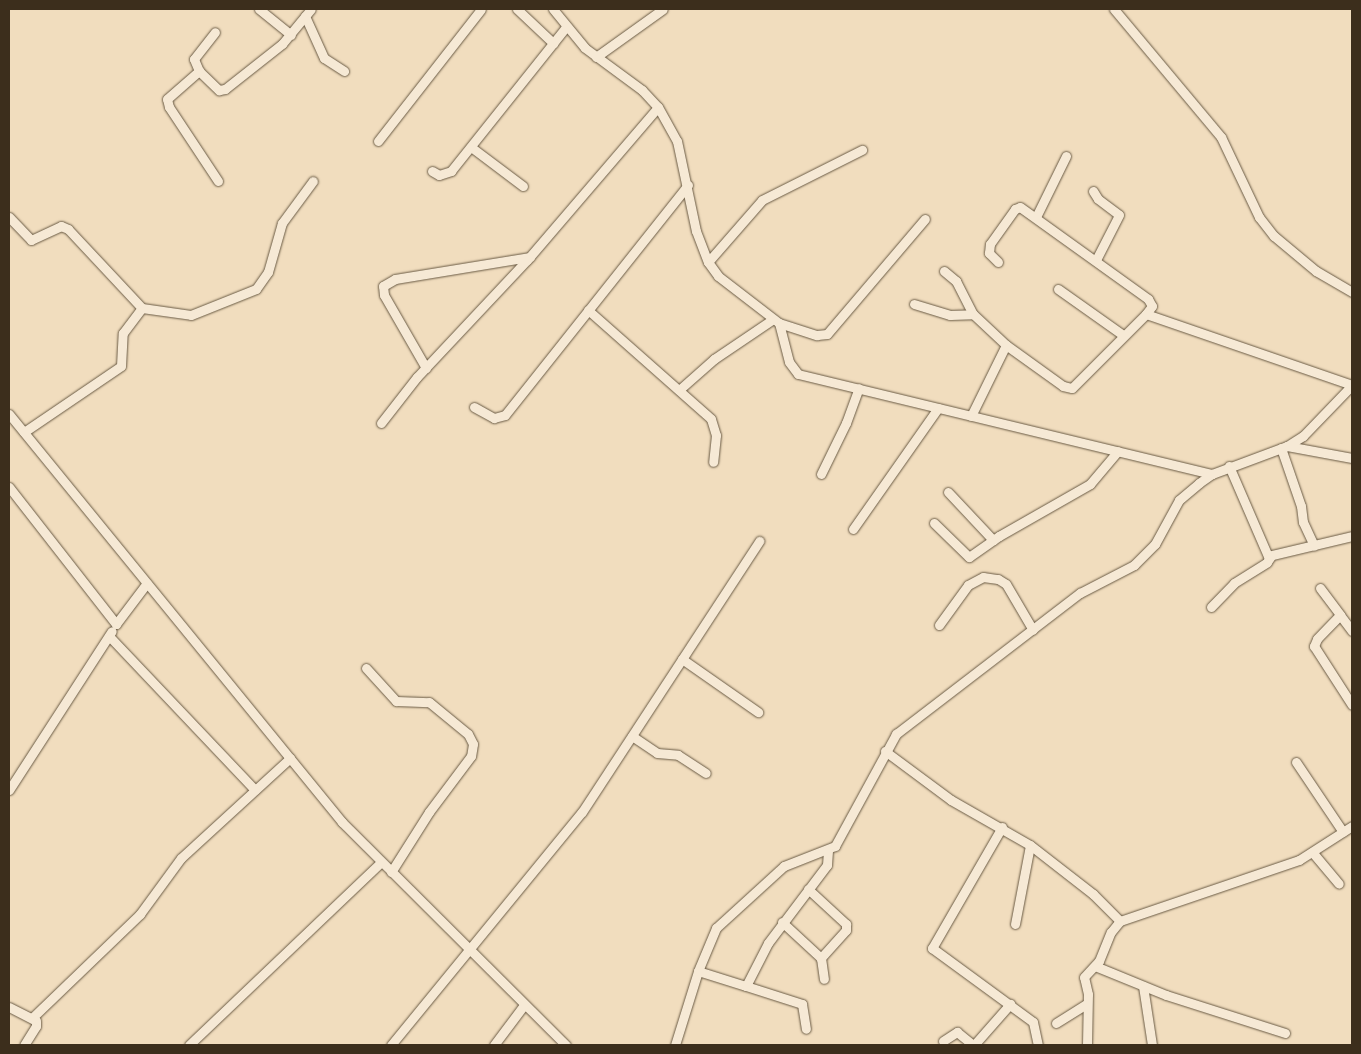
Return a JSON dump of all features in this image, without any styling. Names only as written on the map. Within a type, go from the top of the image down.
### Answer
[{"type":"street","points":[[260,9],[291,35]]},
{"type":"street","points":[[378,141],[481,9]]},
{"type":"street","points":[[517,9],[553,43]]},
{"type":"street","points":[[553,9],[566,26],[596,57],[642,90],[658,107],[677,141],[688,185],[696,231],[708,262],[718,276],[776,321],[817,335],[827,334],[924,219]]},
{"type":"street","points":[[596,57],[663,9]]},
{"type":"street","points":[[1114,9],[1221,137],[1259,218],[1274,236],[1316,271],[1352,292]]},
{"type":"street","points":[[215,32],[194,59],[199,72],[222,90],[291,35],[308,12]]},
{"type":"street","points":[[308,12],[324,58],[344,71]]},
{"type":"street","points":[[432,171],[446,173],[471,147],[566,26]]},
{"type":"street","points":[[199,72],[167,102],[218,181]]},
{"type":"street","points":[[381,423],[426,368],[530,256],[658,107]]},
{"type":"street","points":[[471,147],[524,186]]},
{"type":"street","points":[[708,262],[762,200],[862,150]]},
{"type":"street","points":[[1036,217],[1066,156]]},
{"type":"street","points":[[9,217],[31,240],[64,227],[142,308],[191,315],[256,289],[268,272],[282,223],[313,181]]},
{"type":"street","points":[[474,407],[494,418],[502,418],[688,185]]},
{"type":"street","points":[[1093,191],[1098,199],[1119,215],[1096,260]]},
{"type":"street","points":[[944,271],[956,281],[972,314],[1006,344],[1063,386],[1072,388],[1152,306],[1150,301],[1096,260],[1020,207],[1015,209],[988,249],[998,262]]},
{"type":"street","points":[[426,368],[384,295],[383,286],[395,279],[530,256]]},
{"type":"street","points":[[1058,288],[1123,335]]},
{"type":"street","points":[[914,304],[959,316],[972,314]]},
{"type":"street","points":[[24,432],[121,366],[124,333],[142,308]]},
{"type":"street","points":[[588,310],[679,390],[715,426],[713,462]]},
{"type":"street","points":[[675,1045],[698,971],[716,928],[743,901],[784,866],[828,851],[835,846],[885,751],[905,725],[1080,593],[1126,570],[1145,555],[1155,544],[1179,500],[1212,474],[1229,466],[1284,447],[1318,422],[1352,385],[1146,314]]},
{"type":"street","points":[[776,321],[789,362],[798,374],[1212,474]]},
{"type":"street","points":[[679,390],[714,359],[776,321]]},
{"type":"street","points":[[971,416],[1006,344]]},
{"type":"street","points":[[821,474],[846,423],[859,388]]},
{"type":"street","points":[[853,529],[938,408]]},
{"type":"street","points":[[9,414],[342,822],[468,950],[566,1045]]},
{"type":"street","points":[[1284,447],[1352,458]]},
{"type":"street","points":[[1284,447],[1299,500],[1302,522],[1314,546]]},
{"type":"street","points":[[934,523],[946,531],[966,556],[1090,484],[1118,451]]},
{"type":"street","points":[[1229,466],[1266,554],[1271,556],[1352,536]]},
{"type":"street","points":[[9,487],[116,624]]},
{"type":"street","points":[[948,492],[993,540]]},
{"type":"street","points":[[392,1045],[582,812],[759,541]]},
{"type":"street","points":[[1211,607],[1234,584],[1268,562],[1271,556]]},
{"type":"street","points":[[939,625],[968,585],[984,577],[998,579],[1006,584],[1033,630]]},
{"type":"street","points":[[9,790],[116,624],[148,583]]},
{"type":"street","points":[[1320,588],[1352,631]]},
{"type":"street","points":[[1340,615],[1317,638],[1314,646],[1352,705]]},
{"type":"street","points":[[109,636],[255,790]]},
{"type":"street","points":[[682,659],[758,712]]},
{"type":"street","points":[[366,668],[396,701],[429,702],[468,734],[473,744],[471,756],[429,812],[391,872]]},
{"type":"street","points":[[632,736],[657,753],[678,755],[706,773]]},
{"type":"street","points":[[885,751],[951,800],[1002,827],[1030,845],[1093,894],[1120,921]]},
{"type":"street","points":[[33,1017],[140,914],[181,858],[290,758]]},
{"type":"street","points":[[1296,762],[1343,832]]},
{"type":"street","points":[[1087,1045],[1087,1004],[1084,977],[1095,966],[1111,932],[1120,921],[1313,853],[1352,826]]},
{"type":"street","points":[[1002,827],[932,948],[1033,1022],[1038,1045]]},
{"type":"street","points":[[1016,924],[1030,845]]},
{"type":"street","points":[[746,986],[782,922],[827,865],[828,851]]},
{"type":"street","points":[[1313,853],[1338,884]]},
{"type":"street","points":[[189,1045],[381,862]]},
{"type":"street","points":[[808,889],[846,924],[846,930],[821,958]]},
{"type":"street","points":[[782,922],[821,958],[824,979]]},
{"type":"street","points":[[1095,966],[1143,986],[1285,1032]]},
{"type":"street","points":[[698,971],[802,1004],[806,1029]]},
{"type":"street","points":[[1143,986],[1152,1045]]},
{"type":"street","points":[[943,1041],[957,1032],[974,1045],[1010,1004]]},
{"type":"street","points":[[1056,1023],[1087,1004]]},
{"type":"street","points":[[494,1045],[524,1005]]},
{"type":"street","points":[[9,1007],[33,1017],[36,1026],[24,1045]]}]
